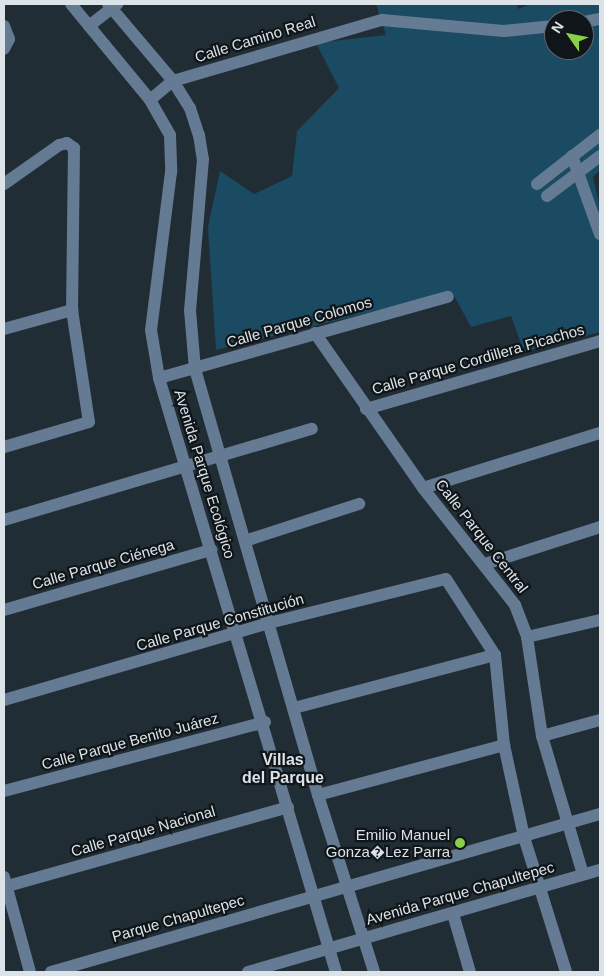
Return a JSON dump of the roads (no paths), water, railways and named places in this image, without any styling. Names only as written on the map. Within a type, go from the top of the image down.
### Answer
[{"type":"street","name":"Avenida Parque Ecológico","points":[[71,4],[150,100],[170,135],[171,172],[151,330],[160,378],[265,722],[336,972]]},
{"type":"street","name":"Avenida Parque Ecológico","points":[[112,5],[173,81],[190,108],[204,159],[190,310],[195,369],[219,454],[248,540],[269,623],[318,795],[374,972]]},
{"type":"street","points":[[89,26],[112,5]]},
{"type":"street","name":"Calle Camino Real","points":[[150,100],[173,81],[382,20],[504,31],[544,27]]},
{"type":"street","points":[[4,26],[9,39],[4,49]]},
{"type":"street","points":[[538,184],[600,136]]},
{"type":"street","points":[[4,184],[59,145],[72,145],[76,156],[72,310],[89,422],[4,448]]},
{"type":"street","points":[[572,156],[600,234]]},
{"type":"street","points":[[547,196],[600,156]]},
{"type":"street","name":"Calle Parque Colomos","points":[[160,378],[315,333],[448,298]]},
{"type":"street","points":[[4,329],[72,310]]},
{"type":"street","name":"Calle Parque Central","points":[[315,333],[366,409],[423,488],[485,564],[515,605],[527,638],[542,736],[566,824],[583,874]]},
{"type":"street","name":"Calle Parque Cordillera Picachos","points":[[366,409],[600,341]]},
{"type":"street","points":[[4,520],[219,454],[312,429]]},
{"type":"street","points":[[423,488],[600,433]]},
{"type":"street","points":[[248,540],[359,504]]},
{"type":"street","points":[[485,564],[600,527]]},
{"type":"street","name":"Calle Parque Ciénega","points":[[4,610],[211,550]]},
{"type":"street","name":"Calle Parque Constitución","points":[[4,700],[269,623],[446,578],[495,655]]},
{"type":"street","points":[[527,638],[600,620]]},
{"type":"street","points":[[294,708],[495,655],[504,745],[524,837],[541,886],[566,972]]},
{"type":"street","points":[[542,736],[600,720]]},
{"type":"street","name":"Calle Parque Benito Juárez","points":[[4,791],[265,722]]},
{"type":"street","points":[[318,795],[504,745]]},
{"type":"street","name":"Calle Parque Nacional","points":[[5,884],[288,807]]},
{"type":"street","points":[[314,895],[600,814]]},
{"type":"street","name":"Avenida Parque Chapultepec","points":[[330,948],[600,870]]},
{"type":"street","points":[[5,884],[30,972]]},
{"type":"street","name":"Parque Chapultepec","points":[[51,972],[314,895]]},
{"type":"street","points":[[453,914],[470,972]]},
{"type":"street","points":[[248,972],[330,948]]},
{"type":"place","name":"Emilio Manuel Gonza�Lez Parra","points":[[460,843]]},
{"type":"district","name":"Villas del Parque","points":[[283,769]]}]
